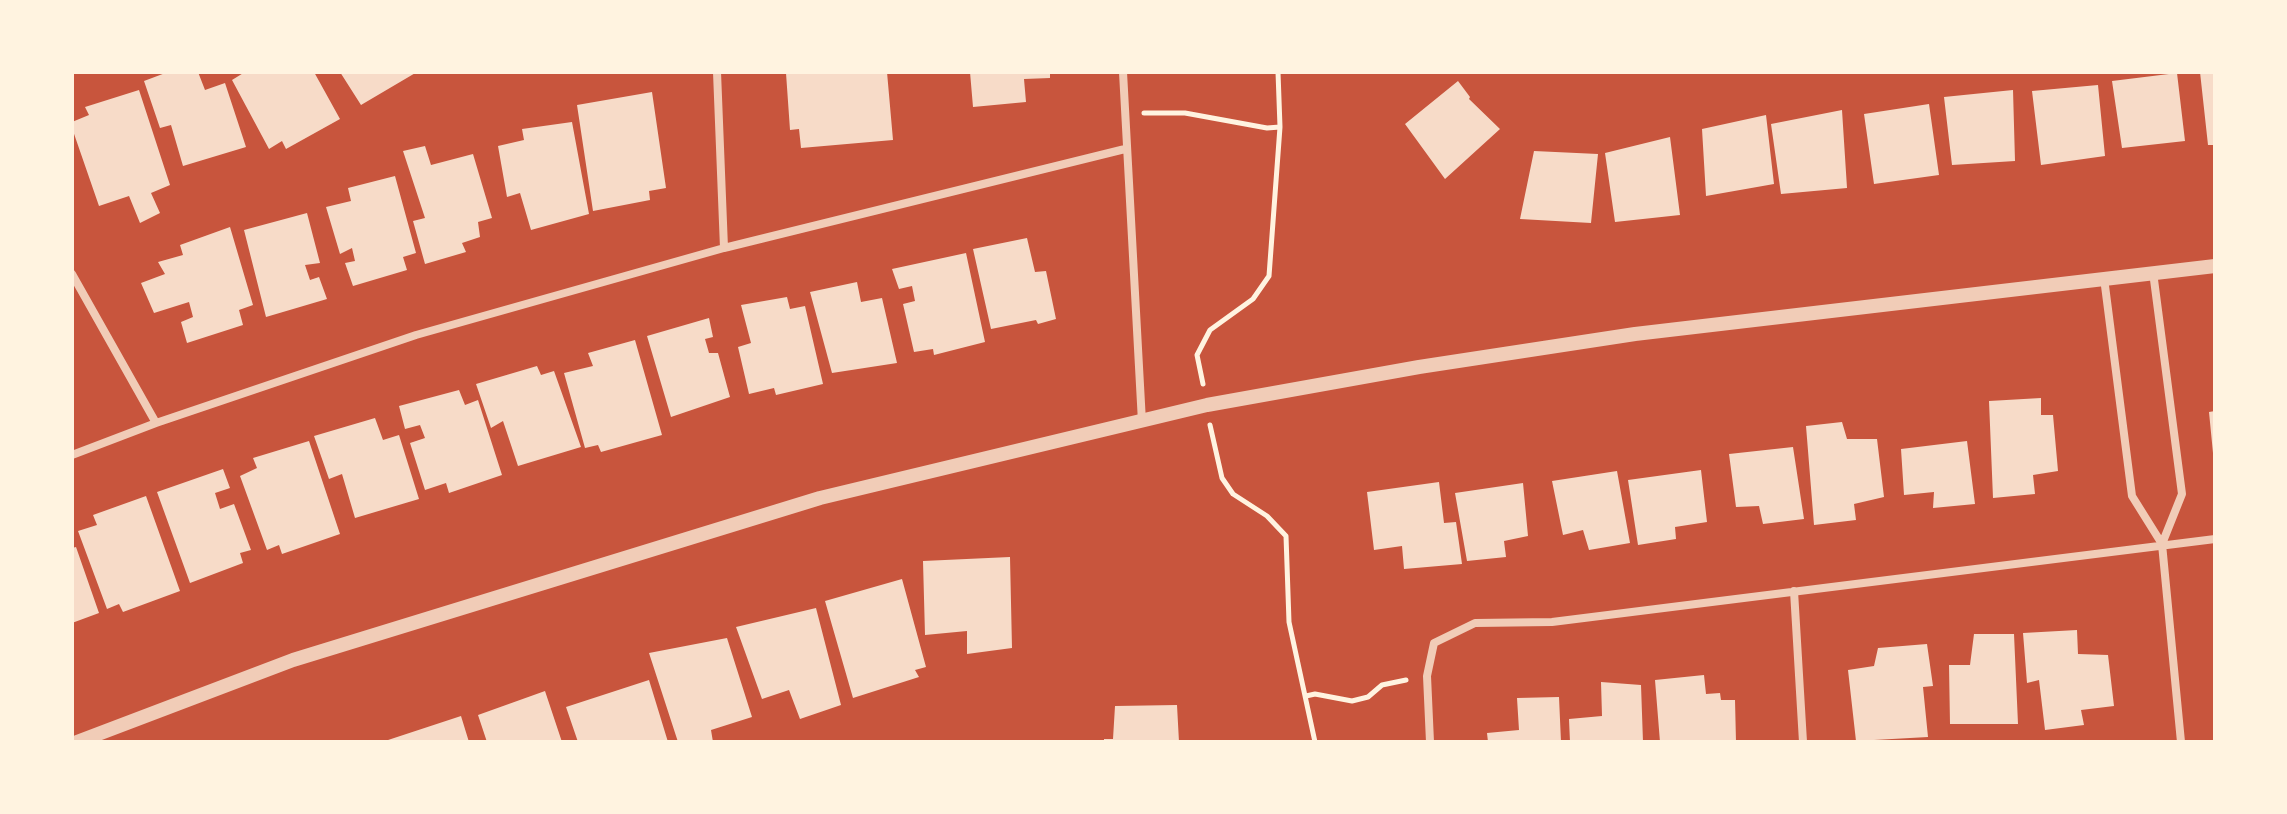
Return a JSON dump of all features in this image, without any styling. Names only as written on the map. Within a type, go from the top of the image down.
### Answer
[{"type":"street","points":[[717,72],[724,248]]},
{"type":"street","points":[[1123,72],[1142,422]]},
{"type":"street","points":[[72,455],[156,423],[416,335],[724,248],[1125,149]]},
{"type":"street","points":[[77,742],[293,660],[820,498],[1207,405],[1419,367],[1635,334],[2215,266]]},
{"type":"street","points":[[2153,272],[2182,494],[2162,544]]},
{"type":"street","points":[[72,274],[156,423]]},
{"type":"street","points":[[2104,278],[2132,496],[2162,544],[2181,742]]},
{"type":"street","points":[[1430,742],[1427,676],[1434,643],[1475,623],[1552,622],[2215,539]]},
{"type":"street","points":[[1794,591],[1803,742]]},
{"type":"path","points":[[1278,72],[1280,127],[1269,276],[1253,299],[1210,330],[1197,355],[1222,478],[1233,494],[1267,516],[1286,536],[1289,622],[1315,742]]},
{"type":"path","points":[[1123,113],[1185,113],[1267,128],[1280,127]]},
{"type":"path","points":[[1306,696],[1315,694],[1352,701],[1368,697],[1382,685],[1427,676]]},
{"type":"building","points":[[168,72],[198,72],[205,90],[225,83],[246,147],[183,166],[171,125],[160,128],[144,81]]},
{"type":"building","points":[[245,72],[314,72],[340,119],[286,149],[282,141],[269,149],[232,80]]},
{"type":"building","points":[[340,72],[417,72],[361,105]]},
{"type":"building","points":[[887,72],[893,140],[801,148],[799,129],[790,130],[786,73]]},
{"type":"building","points":[[970,72],[1050,72],[1050,78],[1024,79],[1026,102],[973,107]]},
{"type":"building","points":[[2200,72],[2215,72],[2215,145],[2208,145]]},
{"type":"building","points":[[2177,73],[2185,141],[2122,148],[2112,81]]},
{"type":"building","points":[[1458,81],[1469,99],[1500,129],[1445,179],[1405,124]]},
{"type":"building","points":[[2098,85],[2105,156],[2041,165],[2032,91]]},
{"type":"building","points":[[139,90],[170,185],[151,193],[160,213],[140,223],[129,196],[99,206],[72,128],[72,122],[89,115],[85,107]]},
{"type":"building","points":[[2013,90],[2015,161],[1952,165],[1944,97]]},
{"type":"building","points":[[652,92],[666,188],[649,191],[650,200],[593,211],[577,105]]},
{"type":"building","points":[[1929,104],[1939,175],[1874,184],[1864,114]]},
{"type":"building","points":[[1842,110],[1847,188],[1781,194],[1771,124]]},
{"type":"building","points":[[1766,115],[1774,184],[1706,196],[1702,129]]},
{"type":"building","points":[[572,122],[589,214],[531,230],[520,193],[507,197],[498,146],[524,140],[522,129]]},
{"type":"building","points":[[1670,137],[1680,215],[1615,222],[1605,153]]},
{"type":"building","points":[[425,146],[431,165],[473,154],[492,218],[478,222],[480,237],[462,243],[466,252],[425,264],[413,221],[425,218],[403,151]]},
{"type":"building","points":[[1534,151],[1598,154],[1591,223],[1520,219]]},
{"type":"building","points":[[395,176],[416,253],[403,257],[407,270],[353,286],[345,263],[355,261],[352,248],[340,254],[326,207],[351,201],[348,188]]},
{"type":"building","points":[[307,213],[320,263],[305,265],[310,280],[319,277],[327,299],[266,317],[244,230]]},
{"type":"building","points":[[230,227],[253,305],[239,310],[243,325],[187,343],[181,322],[193,317],[189,302],[154,313],[141,283],[165,274],[158,262],[183,255],[180,245]]},
{"type":"building","points":[[1027,238],[1035,272],[1046,271],[1056,319],[991,329],[973,249]]},
{"type":"building","points":[[966,253],[985,342],[934,355],[933,349],[914,352],[903,304],[915,301],[912,286],[899,289],[892,269]]},
{"type":"building","points":[[857,282],[861,302],[882,298],[897,363],[832,373],[810,292]]},
{"type":"building","points":[[787,297],[790,309],[805,306],[823,384],[776,395],[774,388],[749,394],[738,347],[751,343],[741,305]]},
{"type":"building","points":[[709,318],[713,337],[705,339],[709,353],[718,353],[730,397],[671,417],[647,336]]},
{"type":"building","points":[[635,340],[662,435],[601,452],[598,445],[585,448],[564,373],[593,366],[588,353]]},
{"type":"building","points":[[537,366],[541,375],[554,371],[581,447],[518,466],[503,421],[491,428],[476,384]]},
{"type":"building","points":[[459,390],[465,405],[478,400],[502,475],[449,493],[446,483],[425,490],[410,443],[425,438],[420,425],[405,429],[399,406]]},
{"type":"building","points":[[2041,398],[2041,415],[2053,415],[2058,471],[2033,475],[2035,494],[1993,498],[1989,401]]},
{"type":"building","points":[[2215,411],[2215,453],[2213,453],[2209,412]]},
{"type":"building","points":[[375,418],[383,440],[399,435],[419,499],[355,518],[342,474],[329,479],[314,436]]},
{"type":"building","points":[[1842,422],[1847,439],[1877,439],[1884,497],[1854,504],[1856,520],[1814,525],[1806,426]]},
{"type":"building","points":[[309,441],[340,534],[282,554],[279,545],[267,550],[240,476],[257,468],[253,458]]},
{"type":"building","points":[[1967,441],[1975,504],[1933,508],[1934,492],[1904,495],[1901,449]]},
{"type":"building","points":[[1793,447],[1804,519],[1763,524],[1759,506],[1736,507],[1729,454]]},
{"type":"building","points":[[223,469],[230,488],[215,493],[220,509],[234,504],[251,550],[240,553],[243,563],[190,583],[157,492]]},
{"type":"building","points":[[1701,470],[1707,522],[1675,527],[1676,539],[1638,545],[1628,480]]},
{"type":"building","points":[[1617,471],[1630,543],[1589,550],[1583,530],[1563,535],[1552,481]]},
{"type":"building","points":[[1439,482],[1444,523],[1456,522],[1462,564],[1404,569],[1402,546],[1374,550],[1367,492]]},
{"type":"building","points":[[1523,483],[1528,536],[1504,541],[1506,557],[1467,561],[1455,493]]},
{"type":"building","points":[[146,496],[180,591],[123,612],[119,604],[107,609],[78,531],[97,525],[93,515]]},
{"type":"building","points":[[76,547],[99,613],[72,623],[72,548]]},
{"type":"building","points":[[1010,557],[1012,648],[967,654],[967,631],[925,635],[923,561]]},
{"type":"building","points":[[902,579],[926,667],[915,670],[919,677],[853,698],[825,601]]},
{"type":"building","points":[[816,608],[841,705],[800,719],[789,690],[762,699],[736,627]]},
{"type":"building","points":[[2077,630],[2078,654],[2108,655],[2114,706],[2081,710],[2084,725],[2045,730],[2039,680],[2027,683],[2023,633]]},
{"type":"building","points":[[1974,634],[2014,634],[2018,724],[1950,724],[1949,665],[1970,665]]},
{"type":"building","points":[[727,638],[752,717],[711,730],[713,742],[678,742],[649,653]]},
{"type":"building","points":[[1927,644],[1933,686],[1923,687],[1928,737],[1856,741],[1848,670],[1874,666],[1878,648]]},
{"type":"building","points":[[1704,675],[1706,694],[1720,693],[1721,700],[1735,700],[1736,742],[1660,742],[1655,680]]},
{"type":"building","points":[[649,680],[668,742],[578,742],[566,707]]},
{"type":"building","points":[[1601,682],[1641,685],[1643,742],[1570,742],[1569,719],[1602,716]]},
{"type":"building","points":[[545,691],[562,742],[487,742],[478,715]]},
{"type":"building","points":[[1559,697],[1561,742],[1488,742],[1487,733],[1519,730],[1517,698]]},
{"type":"building","points":[[1177,705],[1179,742],[1104,742],[1104,739],[1113,739],[1115,706]]},
{"type":"building","points":[[461,716],[469,742],[385,742],[385,741]]}]
